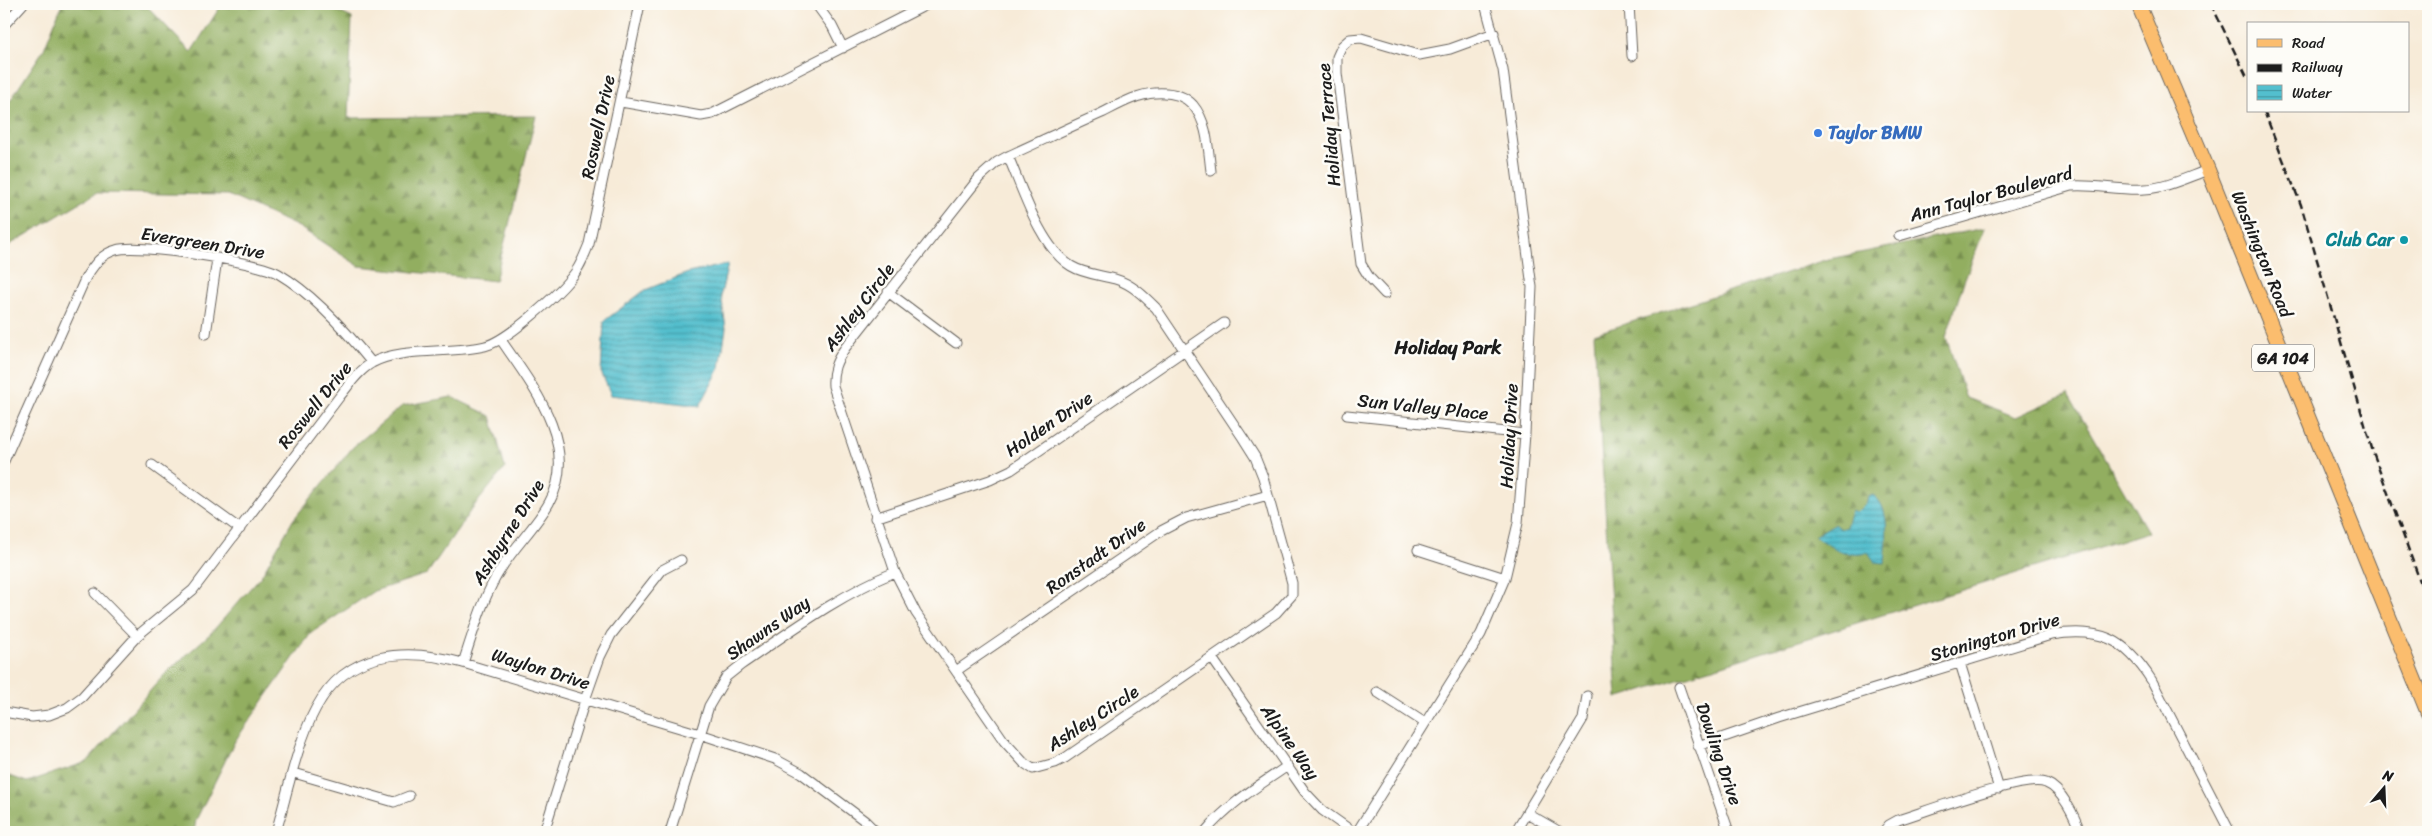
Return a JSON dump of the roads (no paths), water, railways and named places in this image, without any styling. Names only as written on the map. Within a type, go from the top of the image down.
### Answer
[{"type":"main road","name":"Washington Road","points":[[2138,4],[2208,170],[2428,712]]},
{"type":"street","points":[[4,26],[23,4]]},
{"type":"street","name":"Roswell Drive","points":[[4,712],[32,717],[49,714],[67,708],[82,697],[137,636],[193,590],[340,396],[356,376],[372,363],[410,354],[468,349],[501,340],[572,278],[589,244],[621,102],[640,4]]},
{"type":"street","points":[[816,4],[832,26],[843,48]]},
{"type":"street","points":[[621,102],[701,116],[712,114],[928,4]]},
{"type":"street","name":"Holiday Drive","points":[[1358,832],[1481,634],[1505,578],[1518,523],[1526,434],[1532,287],[1503,70],[1485,4]]},
{"type":"street","points":[[1629,4],[1632,56]]},
{"type":"street","name":"Holiday Terrace","points":[[1385,294],[1361,264],[1340,101],[1337,57],[1342,46],[1350,39],[1361,38],[1419,55],[1450,48],[1494,33]]},
{"type":"street","name":"Ashley Circle","points":[[1008,156],[1035,218],[1058,254],[1071,266],[1116,279],[1132,286],[1156,308],[1256,457],[1290,572],[1292,595],[1276,613],[1065,758],[1034,769],[1015,754],[916,614],[895,572],[875,518],[833,386],[832,373],[844,348],[979,178],[997,162],[1008,156],[1131,100],[1154,93],[1168,93],[1182,96],[1193,106],[1201,119],[1207,136],[1211,171]]},
{"type":"street","name":"Ann Taylor Boulevard","points":[[1899,236],[2071,186],[2087,185],[2146,189],[2163,186],[2208,170]]},
{"type":"street","name":"Evergreen Drive","points":[[4,461],[86,277],[94,264],[105,254],[117,249],[134,247],[261,266],[289,280],[354,341],[372,363]]},
{"type":"street","points":[[206,334],[217,259]]},
{"type":"street","points":[[888,292],[956,343]]},
{"type":"street","name":"Holden Drive","points":[[875,518],[990,480],[1011,470],[1224,323]]},
{"type":"street","name":"Ashbyrne Drive","points":[[463,662],[490,586],[513,551],[539,519],[550,501],[558,482],[560,461],[557,439],[546,410],[501,340]]},
{"type":"street","name":"Sun Valley Place","points":[[1347,415],[1526,434]]},
{"type":"street","points":[[152,465],[240,529]]},
{"type":"street","name":"Ronstadt Drive","points":[[956,671],[1161,531],[1186,518],[1268,495]]},
{"type":"street","points":[[1418,550],[1505,578]]},
{"type":"street","points":[[544,832],[585,700],[600,657],[611,635],[662,570],[681,560]]},
{"type":"street","name":"Shawns Way","points":[[670,832],[700,734],[717,691],[726,677],[841,598],[862,586],[895,572]]},
{"type":"street","points":[[95,593],[137,636]]},
{"type":"street","name":"Stonington Drive","points":[[1698,746],[1779,718],[2051,635],[2092,632],[2110,638],[2141,662],[2230,832]]},
{"type":"street","name":"Waylon Drive","points":[[276,832],[307,729],[316,707],[348,671],[367,661],[387,655],[409,653],[438,655],[463,662],[700,734],[775,759],[801,773],[865,821],[876,832]]},
{"type":"street","name":"Alpine Way","points":[[1212,658],[1305,792],[1322,810],[1354,832]]},
{"type":"street","points":[[1960,663],[1999,789]]},
{"type":"street","name":"Dowling Drive","points":[[1679,687],[1729,832]]},
{"type":"street","points":[[1377,692],[1425,723]]},
{"type":"street","points":[[1515,832],[1583,719],[1588,696]]},
{"type":"street","points":[[1205,832],[1213,822],[1238,801],[1286,766]]},
{"type":"street","points":[[294,773],[394,802],[409,796]]},
{"type":"street","points":[[1884,832],[1889,825],[1898,820],[1999,789],[2035,781],[2045,782],[2054,787],[2078,823],[2080,832]]},
{"type":"street","points":[[1527,813],[1560,832]]},
{"type":"water","points":[[728,264],[721,294],[726,328],[720,368],[700,406],[611,395],[601,372],[604,321],[645,290],[688,273]]},
{"type":"water","points":[[1873,495],[1883,508],[1885,517],[1887,537],[1885,563],[1875,562],[1868,552],[1854,554],[1840,551],[1814,536],[1834,524],[1840,529],[1846,527],[1851,511],[1856,513],[1867,502],[1868,497]]},
{"type":"railway","points":[[2211,4],[2247,77]]},
{"type":"railway","points":[[2264,112],[2301,205],[2373,452],[2428,603]]},
{"type":"place","name":"Taylor BMW","points":[[1818,133]]},
{"type":"place","name":"Club Car","points":[[2404,240]]},
{"type":"district","name":"Holiday Park","points":[[1448,347]]}]
